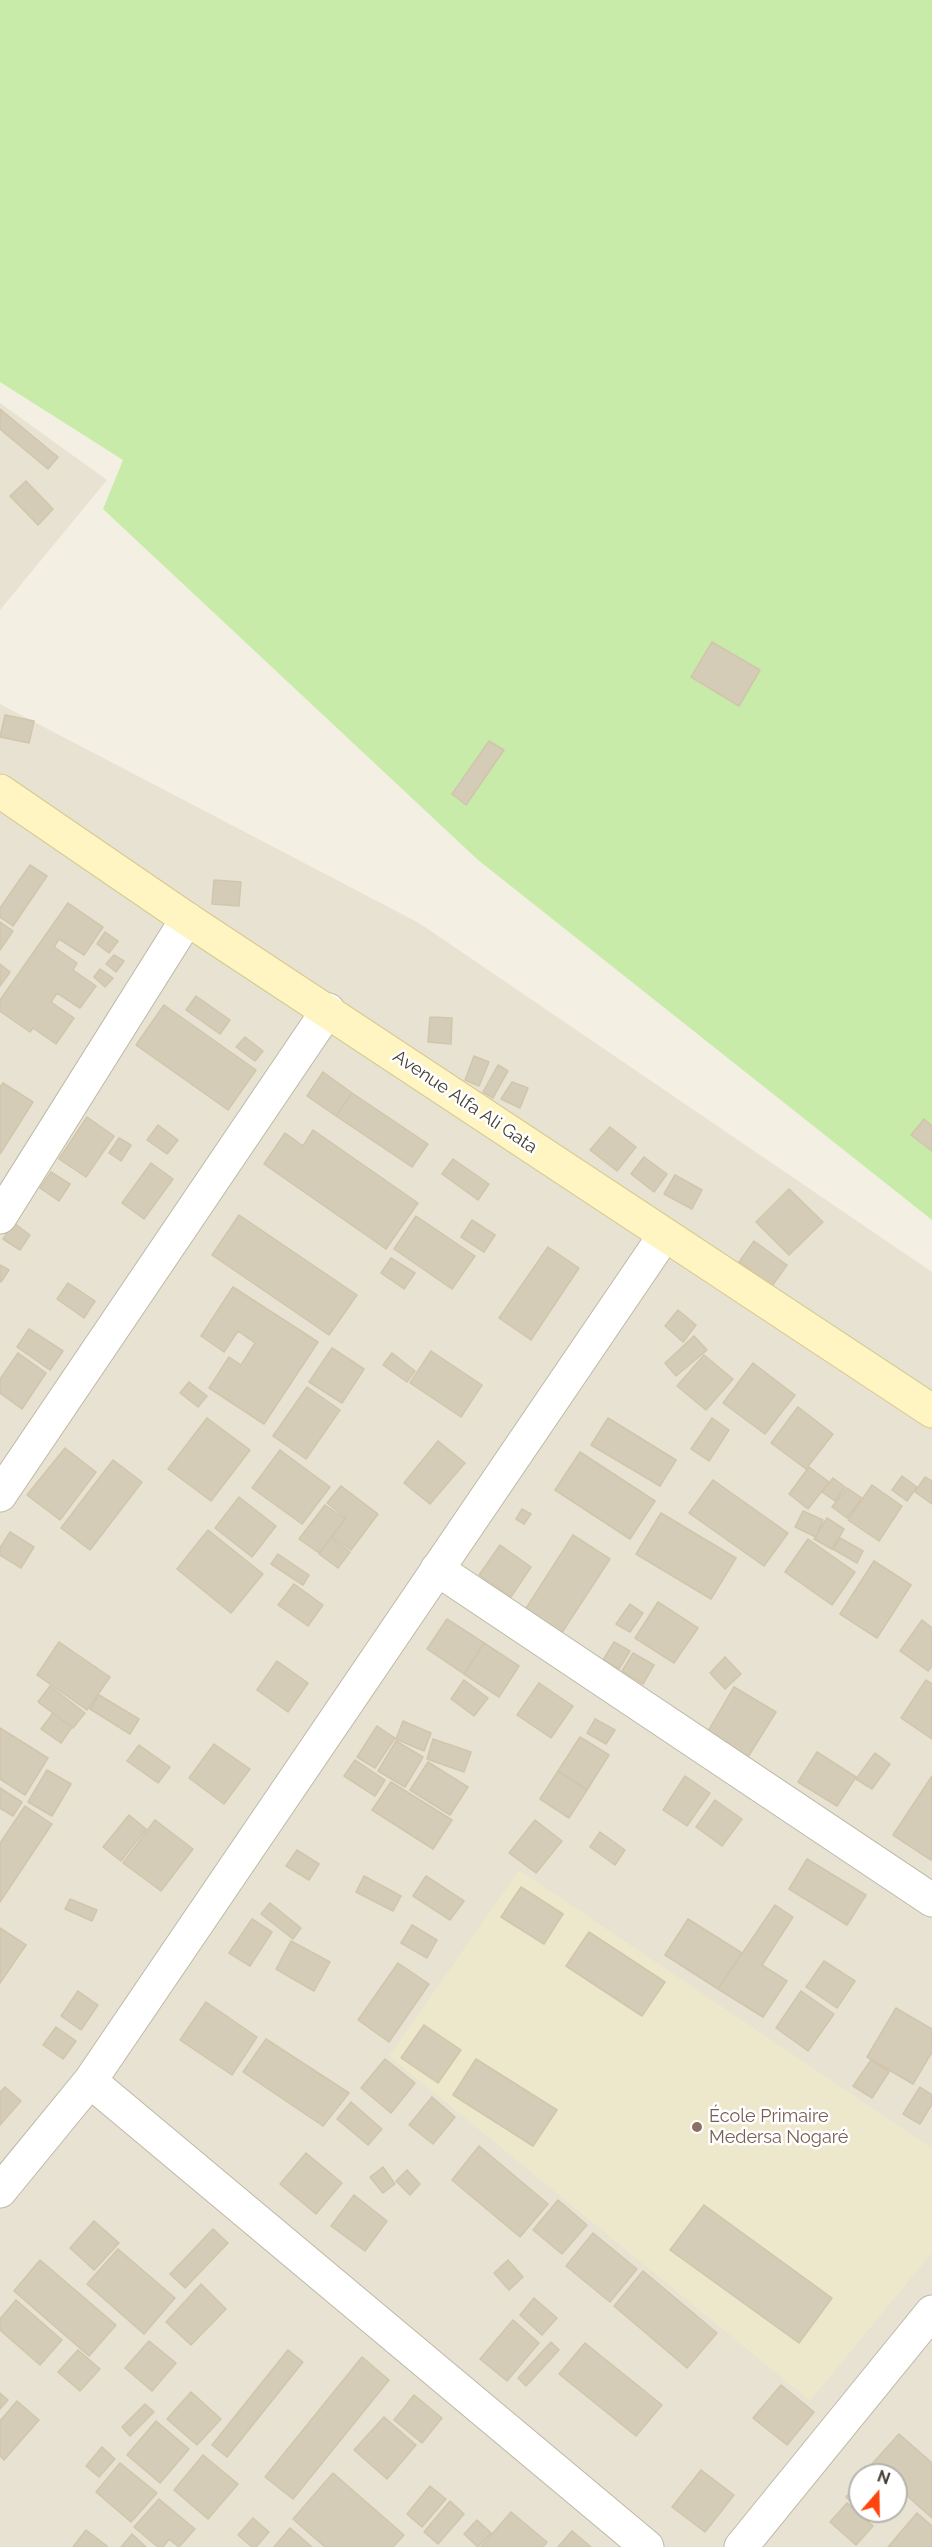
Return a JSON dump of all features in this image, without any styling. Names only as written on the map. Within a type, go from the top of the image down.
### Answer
[{"type":"street","name":"Avenue Alfa Ali Gata","points":[[0,791],[664,1236],[932,1411]]},
{"type":"street","points":[[1,1214],[188,919]]},
{"type":"street","points":[[0,1495],[328,1010]]},
{"type":"street","points":[[0,2192],[90,2081],[664,1236]]},
{"type":"street","points":[[437,1569],[932,1900]]},
{"type":"street","points":[[90,2081],[648,2547]]},
{"type":"street","points":[[741,2547],[932,2312]]},
{"type":"shaded area","points":[[0,403],[107,480],[0,610]]},
{"type":"shaded area","points":[[0,704],[419,923],[932,1272],[932,2547],[0,2547]]},
{"type":"shaded area","points":[[519,1870],[932,2148],[932,2253],[810,2401],[389,2056]]},
{"type":"green space","points":[[0,0],[932,0],[932,1220],[478,860],[103,509],[123,460],[0,382]]},
{"type":"building","points":[[0,409],[58,457],[48,469],[0,429]]},
{"type":"building","points":[[26,481],[53,509],[38,525],[10,496]]},
{"type":"building","points":[[712,642],[760,670],[739,706],[691,677]]},
{"type":"building","points":[[5,715],[34,721],[29,743],[0,737]]},
{"type":"building","points":[[489,741],[504,750],[466,805],[452,794]]},
{"type":"building","points":[[30,865],[47,876],[13,926],[0,917],[0,908]]},
{"type":"building","points":[[214,880],[241,882],[239,906],[212,904]]},
{"type":"building","points":[[68,903],[103,927],[84,955],[59,939],[54,947],[77,963],[73,970],[96,986],[80,1008],[57,993],[51,1002],[74,1018],[56,1044],[33,1028],[30,1032],[0,1011],[0,1000]]},
{"type":"building","points":[[0,922],[13,931],[0,950]]},
{"type":"building","points":[[105,932],[118,941],[109,953],[97,944]]},
{"type":"building","points":[[114,955],[124,961],[116,972],[106,964]]},
{"type":"building","points":[[0,964],[10,972],[0,986]]},
{"type":"building","points":[[100,969],[113,978],[105,987],[94,977]]},
{"type":"building","points":[[196,996],[230,1020],[220,1034],[186,1010]]},
{"type":"building","points":[[164,1005],[256,1070],[228,1110],[136,1045]]},
{"type":"building","points":[[430,1017],[452,1018],[451,1044],[428,1042]]},
{"type":"building","points":[[245,1037],[263,1051],[255,1061],[236,1047]]},
{"type":"building","points":[[474,1056],[489,1062],[479,1086],[465,1080]]},
{"type":"building","points":[[498,1065],[508,1071],[493,1098],[483,1092]]},
{"type":"building","points":[[323,1072],[352,1093],[336,1116],[307,1096]]},
{"type":"building","points":[[512,1082],[528,1088],[520,1108],[501,1099]]},
{"type":"building","points":[[3,1083],[33,1102],[0,1154],[0,1087]]},
{"type":"building","points":[[352,1093],[428,1144],[412,1167],[336,1116]]},
{"type":"building","points":[[87,1117],[114,1136],[86,1177],[59,1159]]},
{"type":"building","points":[[924,1119],[932,1126],[932,1151],[911,1135]]},
{"type":"building","points":[[158,1125],[178,1140],[167,1154],[147,1140]]},
{"type":"building","points":[[610,1127],[636,1147],[617,1171],[590,1150]]},
{"type":"building","points":[[313,1130],[418,1203],[386,1249],[264,1164],[285,1133],[303,1146]]},
{"type":"building","points":[[119,1138],[131,1145],[121,1161],[109,1153]]},
{"type":"building","points":[[644,1157],[667,1174],[654,1192],[631,1174]]},
{"type":"building","points":[[453,1159],[489,1184],[478,1200],[442,1174]]},
{"type":"building","points":[[151,1163],[173,1179],[144,1219],[122,1203]]},
{"type":"building","points":[[51,1172],[70,1184],[59,1201],[40,1188]]},
{"type":"building","points":[[675,1175],[702,1190],[692,1209],[664,1194]]},
{"type":"building","points":[[789,1189],[823,1222],[789,1255],[756,1222]]},
{"type":"building","points":[[239,1215],[357,1295],[329,1335],[212,1255]]},
{"type":"building","points":[[416,1216],[475,1256],[452,1289],[394,1249]]},
{"type":"building","points":[[472,1220],[495,1235],[484,1252],[461,1237]]},
{"type":"building","points":[[14,1223],[30,1235],[20,1250],[3,1239]]},
{"type":"building","points":[[754,1241],[787,1265],[772,1286],[739,1262]]},
{"type":"building","points":[[548,1247],[579,1268],[531,1340],[499,1318]]},
{"type":"building","points":[[391,1258],[415,1273],[404,1289],[381,1273]]},
{"type":"building","points":[[0,1265],[9,1270],[1,1282],[0,1282]]},
{"type":"building","points":[[68,1283],[95,1301],[84,1318],[57,1299]]},
{"type":"building","points":[[233,1287],[318,1342],[264,1424],[209,1388],[229,1357],[241,1365],[255,1343],[238,1331],[224,1352],[201,1336]]},
{"type":"building","points":[[678,1310],[696,1325],[683,1342],[665,1326]]},
{"type":"building","points":[[29,1329],[63,1351],[50,1370],[17,1347]]},
{"type":"building","points":[[694,1336],[707,1350],[676,1376],[665,1363]]},
{"type":"building","points":[[332,1348],[364,1369],[342,1403],[309,1382]]},
{"type":"building","points":[[431,1351],[482,1385],[461,1417],[410,1383]]},
{"type":"building","points":[[18,1353],[46,1373],[22,1409],[0,1393],[0,1379]]},
{"type":"building","points":[[392,1353],[415,1371],[407,1382],[383,1365]]},
{"type":"building","points":[[704,1355],[733,1379],[706,1410],[677,1386]]},
{"type":"building","points":[[753,1363],[795,1395],[765,1434],[723,1403]]},
{"type":"building","points":[[189,1382],[207,1396],[198,1407],[180,1393]]},
{"type":"building","points":[[307,1387],[340,1410],[306,1459],[273,1436]]},
{"type":"building","points":[[798,1407],[833,1434],[806,1469],[771,1443]]},
{"type":"building","points":[[207,1418],[250,1450],[211,1501],[168,1469]]},
{"type":"building","points":[[608,1418],[676,1460],[660,1486],[591,1445]]},
{"type":"building","points":[[712,1418],[729,1430],[709,1461],[691,1449]]},
{"type":"building","points":[[438,1441],[465,1463],[430,1504],[404,1483]]},
{"type":"building","points":[[65,1448],[96,1472],[60,1520],[27,1495]]},
{"type":"building","points":[[280,1450],[330,1487],[302,1524],[252,1488]]},
{"type":"building","points":[[580,1452],[655,1501],[630,1539],[555,1490]]},
{"type":"building","points":[[113,1460],[142,1482],[90,1550],[61,1528]]},
{"type":"building","points":[[809,1467],[829,1482],[808,1509],[789,1494]]},
{"type":"building","points":[[902,1476],[917,1487],[907,1501],[892,1490]]},
{"type":"building","points":[[925,1477],[932,1481],[932,1504],[915,1492]]},
{"type":"building","points":[[833,1478],[845,1487],[835,1501],[822,1492]]},
{"type":"building","points":[[713,1480],[788,1533],[764,1566],[689,1513]]},
{"type":"building","points":[[872,1485],[902,1506],[879,1541],[848,1520]]},
{"type":"building","points":[[341,1486],[378,1514],[351,1550],[332,1537],[346,1518],[327,1503]]},
{"type":"building","points":[[847,1488],[862,1498],[847,1518],[832,1507]]},
{"type":"building","points":[[239,1497],[276,1526],[252,1557],[215,1528]]},
{"type":"building","points":[[325,1505],[345,1519],[319,1553],[299,1539]]},
{"type":"building","points":[[522,1509],[531,1514],[524,1524],[516,1519]]},
{"type":"building","points":[[803,1511],[823,1520],[816,1537],[795,1527]]},
{"type":"building","points":[[661,1513],[736,1558],[711,1599],[636,1554]]},
{"type":"building","points":[[827,1518],[844,1529],[832,1549],[814,1539]]},
{"type":"building","points":[[208,1530],[263,1574],[231,1613],[177,1569]]},
{"type":"building","points":[[10,1532],[34,1547],[21,1568],[0,1555],[0,1548]]},
{"type":"building","points":[[573,1535],[610,1559],[561,1634],[525,1610]]},
{"type":"building","points":[[331,1538],[350,1552],[338,1568],[319,1554]]},
{"type":"building","points":[[840,1538],[863,1551],[857,1563],[833,1549]]},
{"type":"building","points":[[808,1539],[855,1572],[832,1605],[785,1572]]},
{"type":"building","points":[[500,1545],[531,1567],[511,1597],[479,1575]]},
{"type":"building","points":[[278,1554],[309,1575],[303,1585],[271,1564]]},
{"type":"building","points":[[874,1561],[911,1585],[877,1638],[840,1614]]},
{"type":"building","points":[[294,1584],[323,1605],[308,1626],[278,1605]]},
{"type":"building","points":[[658,1602],[698,1628],[674,1663],[635,1638]]},
{"type":"building","points":[[630,1604],[643,1613],[630,1632],[616,1624]]},
{"type":"building","points":[[447,1619],[484,1643],[464,1674],[427,1649]]},
{"type":"building","points":[[922,1620],[932,1628],[932,1666],[928,1671],[900,1651]]},
{"type":"building","points":[[59,1642],[110,1677],[87,1710],[37,1675]]},
{"type":"building","points":[[614,1642],[630,1651],[619,1669],[603,1660]]},
{"type":"building","points":[[484,1643],[519,1666],[499,1697],[464,1674]]},
{"type":"building","points":[[633,1653],[654,1665],[643,1684],[622,1671]]},
{"type":"building","points":[[725,1657],[741,1674],[725,1689],[710,1673]]},
{"type":"building","points":[[277,1661],[308,1683],[288,1712],[257,1690]]},
{"type":"building","points":[[464,1680],[488,1698],[474,1716],[451,1699]]},
{"type":"building","points":[[926,1680],[932,1684],[932,1739],[901,1718]]},
{"type":"building","points":[[539,1683],[573,1706],[551,1738],[517,1715]]},
{"type":"building","points":[[50,1686],[85,1713],[73,1728],[38,1702]]},
{"type":"building","points":[[734,1687],[776,1712],[748,1757],[707,1733]]},
{"type":"building","points":[[99,1695],[139,1719],[130,1734],[90,1709]]},
{"type":"building","points":[[53,1713],[72,1727],[61,1743],[41,1729]]},
{"type":"building","points":[[595,1719],[615,1730],[606,1744],[587,1733]]},
{"type":"building","points":[[403,1721],[431,1733],[424,1751],[396,1739]]},
{"type":"building","points":[[377,1726],[395,1738],[375,1768],[357,1757]]},
{"type":"building","points":[[0,1728],[48,1758],[25,1795],[0,1779]]},
{"type":"building","points":[[580,1737],[609,1755],[587,1790],[558,1771]]},
{"type":"building","points":[[433,1739],[471,1752],[464,1772],[427,1759]]},
{"type":"building","points":[[396,1741],[423,1757],[405,1787],[378,1771]]},
{"type":"building","points":[[214,1744],[250,1769],[224,1804],[189,1778]]},
{"type":"building","points":[[139,1745],[170,1767],[158,1783],[127,1761]]},
{"type":"building","points":[[817,1752],[856,1777],[837,1806],[798,1782]]},
{"type":"building","points":[[875,1753],[890,1764],[872,1789],[856,1779]]},
{"type":"building","points":[[355,1760],[385,1780],[375,1796],[344,1776]]},
{"type":"building","points":[[428,1762],[468,1787],[450,1815],[410,1790]]},
{"type":"building","points":[[47,1770],[71,1784],[52,1816],[28,1802]]},
{"type":"building","points":[[558,1771],[587,1790],[569,1818],[540,1799]]},
{"type":"building","points":[[685,1776],[710,1793],[687,1826],[663,1810]]},
{"type":"building","points":[[932,1776],[932,1859],[931,1860],[893,1835]]},
{"type":"building","points":[[391,1782],[452,1820],[433,1849],[372,1810]]},
{"type":"building","points":[[0,1788],[22,1802],[13,1816],[0,1808]]},
{"type":"building","points":[[715,1800],[742,1819],[722,1846],[696,1827]]},
{"type":"building","points":[[25,1806],[52,1824],[0,1902],[0,1843]]},
{"type":"building","points":[[129,1815],[146,1829],[121,1861],[103,1847]]},
{"type":"building","points":[[155,1820],[193,1849],[161,1891],[123,1863]]},
{"type":"building","points":[[535,1820],[562,1841],[536,1873],[509,1853]]},
{"type":"building","points":[[600,1832],[625,1850],[615,1865],[590,1847]]},
{"type":"building","points":[[297,1850],[319,1864],[309,1880],[286,1866]]},
{"type":"building","points":[[807,1859],[866,1895],[847,1925],[789,1889]]},
{"type":"building","points":[[364,1876],[401,1896],[393,1911],[356,1892]]},
{"type":"building","points":[[426,1876],[464,1901],[450,1920],[413,1896]]},
{"type":"building","points":[[521,1887],[563,1914],[544,1944],[501,1917]]},
{"type":"building","points":[[70,1899],[97,1910],[92,1921],[65,1909]]},
{"type":"building","points":[[270,1903],[301,1928],[293,1939],[261,1914]]},
{"type":"building","points":[[775,1905],[793,1917],[762,1965],[787,1981],[763,2017],[718,1989]]},
{"type":"building","points":[[252,1919],[272,1932],[250,1966],[229,1953]]},
{"type":"building","points":[[688,1919],[742,1953],[718,1989],[665,1955]]},
{"type":"building","points":[[412,1925],[437,1940],[427,1958],[401,1943]]},
{"type":"building","points":[[0,1928],[26,1945],[0,1983]]},
{"type":"building","points":[[589,1932],[665,1982],[642,2016],[566,1966]]},
{"type":"building","points":[[291,1941],[330,1962],[314,1991],[276,1969]]},
{"type":"building","points":[[824,1961],[855,1981],[837,2008],[806,1987]]},
{"type":"building","points":[[398,1963],[429,1984],[389,2042],[358,2020]]},
{"type":"building","points":[[78,1991],[98,2005],[81,2030],[61,2016]]},
{"type":"building","points":[[801,1991],[834,2014],[808,2051],[776,2028]]},
{"type":"building","points":[[206,2002],[257,2037],[232,2075],[180,2040]]},
{"type":"building","points":[[896,2008],[932,2029],[932,2052],[913,2084],[867,2057]]},
{"type":"building","points":[[424,2025],[461,2050],[438,2083],[401,2058]]},
{"type":"building","points":[[56,2027],[76,2041],[63,2059],[43,2045]]},
{"type":"building","points":[[266,2039],[349,2093],[323,2126],[243,2072]]},
{"type":"building","points":[[385,2059],[415,2083],[391,2113],[361,2088]]},
{"type":"building","points":[[476,2059],[557,2110],[533,2146],[453,2095]]},
{"type":"building","points":[[871,2060],[889,2072],[872,2098],[853,2086]]},
{"type":"building","points":[[5,2087],[21,2101],[0,2125],[0,2092]]},
{"type":"building","points":[[920,2087],[932,2095],[932,2104],[920,2124],[903,2114]]},
{"type":"building","points":[[432,2097],[455,2117],[433,2144],[409,2125]]},
{"type":"building","points":[[351,2102],[382,2129],[368,2145],[337,2119]]},
{"type":"building","points":[[479,2146],[548,2204],[520,2237],[452,2180]]},
{"type":"building","points":[[306,2153],[342,2183],[316,2214],[280,2184]]},
{"type":"building","points":[[383,2167],[395,2184],[383,2193],[370,2177]]},
{"type":"building","points":[[407,2170],[420,2184],[410,2195],[396,2181]]},
{"type":"building","points":[[354,2195],[387,2221],[365,2251],[331,2226]]},
{"type":"building","points":[[558,2200],[587,2225],[562,2254],[533,2230]]},
{"type":"building","points":[[704,2205],[832,2298],[799,2343],[670,2250]]},
{"type":"building","points":[[94,2221],[119,2243],[94,2270],[70,2248]]},
{"type":"building","points":[[213,2229],[228,2243],[185,2288],[170,2274]]},
{"type":"building","points":[[593,2233],[637,2269],[610,2302],[566,2266]]},
{"type":"building","points":[[118,2249],[175,2298],[144,2334],[87,2284]]},
{"type":"building","points":[[40,2260],[116,2325],[89,2356],[14,2291]]},
{"type":"building","points":[[508,2260],[523,2277],[509,2290],[494,2273]]},
{"type":"building","points":[[643,2271],[717,2333],[687,2368],[614,2306]]},
{"type":"building","points":[[201,2284],[226,2309],[191,2345],[166,2322]]},
{"type":"building","points":[[534,2298],[557,2318],[542,2335],[520,2315]]},
{"type":"building","points":[[16,2300],[62,2340],[40,2365],[0,2330],[0,2319]]},
{"type":"building","points":[[513,2320],[539,2343],[507,2381],[480,2359]]},
{"type":"building","points":[[149,2341],[176,2363],[152,2391],[125,2368]]},
{"type":"building","points":[[551,2342],[559,2350],[526,2386],[518,2378]]},
{"type":"building","points":[[585,2343],[662,2405],[636,2436],[559,2374]]},
{"type":"building","points":[[78,2350],[100,2369],[80,2391],[58,2372]]},
{"type":"building","points":[[288,2350],[303,2362],[227,2457],[212,2445]]},
{"type":"building","points":[[362,2357],[389,2380],[293,2499],[265,2477]]},
{"type":"building","points":[[781,2385],[814,2412],[787,2445],[753,2418]]},
{"type":"building","points":[[191,2392],[221,2419],[197,2445],[167,2419]]},
{"type":"building","points":[[0,2393],[8,2400],[0,2409]]},
{"type":"building","points":[[414,2395],[442,2418],[422,2443],[394,2420]]},
{"type":"building","points":[[17,2401],[39,2420],[4,2460],[0,2456],[0,2421]]},
{"type":"building","points":[[145,2404],[154,2412],[130,2436],[122,2427]]},
{"type":"building","points":[[384,2417],[416,2445],[387,2479],[354,2450]]},
{"type":"building","points":[[156,2421],[189,2449],[160,2483],[127,2455]]},
{"type":"building","points":[[899,2434],[932,2463],[932,2518],[908,2497],[908,2463],[873,2463]]},
{"type":"building","points":[[102,2447],[115,2459],[99,2477],[86,2466]]},
{"type":"building","points":[[203,2455],[238,2484],[208,2519],[174,2490]]},
{"type":"building","points":[[120,2463],[157,2493],[131,2522],[96,2492]]},
{"type":"building","points":[[701,2470],[734,2495],[705,2532],[672,2507]]},
{"type":"building","points":[[333,2473],[404,2535],[393,2547],[325,2547],[293,2519]]},
{"type":"building","points":[[430,2486],[446,2499],[422,2527],[407,2514]]},
{"type":"building","points":[[159,2499],[195,2529],[179,2547],[169,2539],[163,2547],[158,2547],[134,2527]]},
{"type":"building","points":[[450,2501],[464,2514],[438,2544],[424,2532]]},
{"type":"building","points":[[847,2503],[848,2523],[870,2523],[873,2526],[856,2545],[830,2522]]},
{"type":"building","points":[[511,2512],[547,2542],[543,2547],[481,2547]]},
{"type":"building","points":[[917,2513],[932,2526],[932,2547],[888,2547]]},
{"type":"building","points":[[253,2518],[269,2532],[256,2547],[252,2547],[238,2535]]},
{"type":"building","points":[[477,2520],[491,2533],[478,2547],[464,2534]]},
{"type":"building","points":[[290,2528],[312,2547],[274,2547]]},
{"type":"building","points":[[86,2530],[107,2546],[107,2547],[73,2547]]},
{"type":"building","points":[[572,2531],[591,2547],[558,2547]]},
{"type":"building","points":[[132,2534],[146,2547],[121,2547]]},
{"type":"place","name":"École Primaire Medersa Nogaré","points":[[697,2127]]}]
